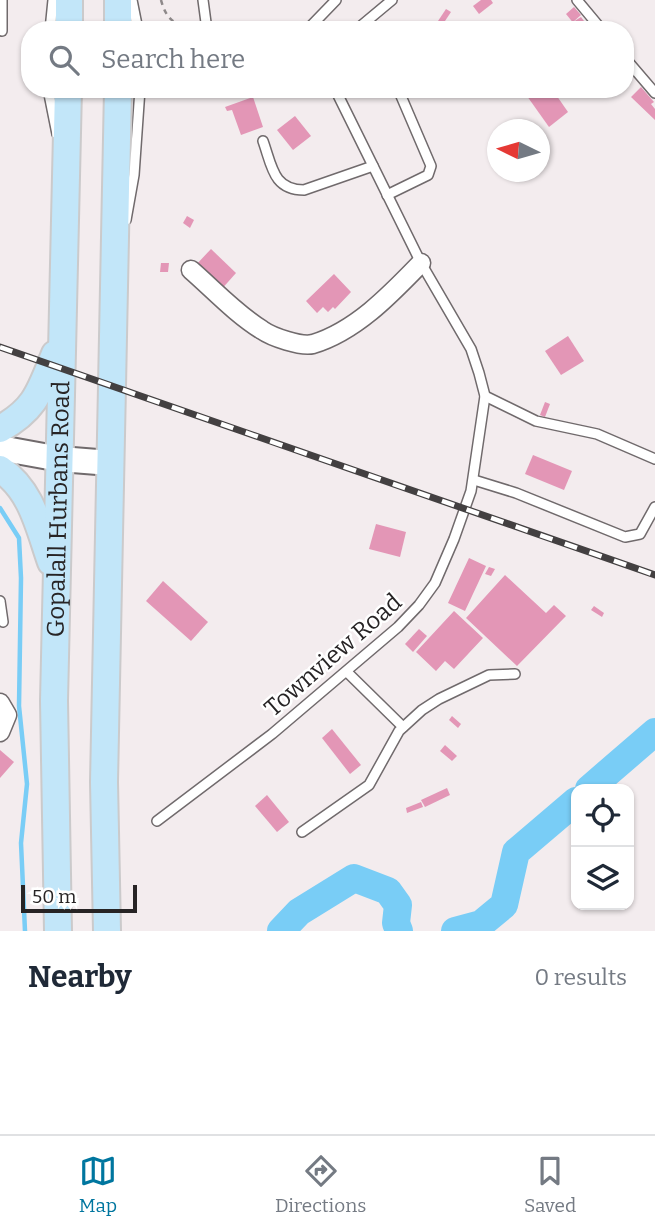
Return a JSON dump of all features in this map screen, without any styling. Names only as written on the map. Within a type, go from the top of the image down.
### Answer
[{"type":"main road","points":[[69,0],[69,21]]},
{"type":"main road","points":[[118,0],[118,21]]},
{"type":"main road","name":"Gopalall Hurbans Road","points":[[58,931],[54,701],[68,98]]},
{"type":"main road","name":"Gopalall Hurbans Road","points":[[107,931],[104,782],[118,98]]},
{"type":"main road","points":[[0,429],[19,418],[36,399],[61,342]]},
{"type":"main road","points":[[0,448],[110,463]]},
{"type":"main road","points":[[0,469],[20,486],[30,503],[57,580]]},
{"type":"street","points":[[191,270],[263,332],[286,341],[311,345],[344,331],[398,287],[421,263]]},
{"type":"street","points":[[0,703],[7,715],[0,732]]},
{"type":"lane","points":[[2,0],[2,31]]},
{"type":"lane","points":[[51,21],[52,0]]},
{"type":"lane","points":[[132,0],[136,21]]},
{"type":"lane","points":[[203,0],[204,21]]},
{"type":"lane","points":[[316,21],[336,0]]},
{"type":"lane","points":[[367,21],[392,0]]},
{"type":"lane","points":[[577,0],[594,21]]},
{"type":"lane","points":[[634,68],[655,93]]},
{"type":"lane","points":[[49,98],[53,121],[66,162]]},
{"type":"lane","points":[[115,259],[128,214],[134,175],[139,98]]},
{"type":"lane","name":"Townview Road","points":[[157,821],[272,734],[347,672],[419,605],[435,583],[454,539],[474,480],[485,396],[471,349],[421,263],[339,98]]},
{"type":"lane","points":[[387,195],[428,175],[431,166],[402,98]]},
{"type":"lane","points":[[263,141],[276,177],[283,187],[293,190],[304,190],[373,166]]},
{"type":"lane","points":[[485,396],[537,421],[597,434],[655,459]]},
{"type":"lane","points":[[474,480],[516,493],[625,537],[640,534],[655,507]]},
{"type":"lane","points":[[0,601],[3,622]]},
{"type":"lane","points":[[347,672],[404,727]]},
{"type":"lane","points":[[302,832],[369,785],[391,744],[404,727],[439,699],[489,675],[515,674]]},
{"type":"path","points":[[161,0],[165,14],[171,21]]},
{"type":"building","points":[[481,0],[491,0],[493,3],[479,14],[473,6]]},
{"type":"building","points":[[574,7],[581,15],[572,21],[566,14]]},
{"type":"building","points":[[446,9],[451,12],[445,21],[438,21]]},
{"type":"building","points":[[641,87],[654,102],[651,104],[655,109],[655,120],[632,98]]},
{"type":"building","points":[[253,98],[263,127],[241,135],[232,110],[227,111],[225,107]]},
{"type":"building","points":[[528,98],[558,98],[568,112],[550,126],[550,119],[543,119]]},
{"type":"building","points":[[295,116],[311,136],[293,150],[277,130]]},
{"type":"building","points":[[187,216],[194,220],[190,228],[183,223]]},
{"type":"building","points":[[211,249],[236,273],[220,291],[194,267]]},
{"type":"building","points":[[161,263],[169,263],[168,272],[160,272]]},
{"type":"building","points":[[334,274],[351,292],[335,309],[333,307],[328,312],[323,307],[317,313],[306,301]]},
{"type":"building","points":[[568,336],[584,361],[561,375],[545,351]]},
{"type":"building","points":[[545,402],[550,404],[545,417],[540,415]]},
{"type":"building","points":[[533,455],[572,471],[564,490],[525,474]]},
{"type":"building","points":[[376,524],[406,532],[400,557],[369,549]]},
{"type":"building","points":[[469,558],[486,566],[465,611],[448,603]]},
{"type":"building","points":[[489,567],[495,569],[491,576],[485,574]]},
{"type":"building","points":[[505,575],[546,613],[554,605],[566,616],[517,666],[466,618]]},
{"type":"building","points":[[163,581],[208,622],[191,641],[146,601]]},
{"type":"building","points":[[594,606],[604,613],[602,617],[591,610]]},
{"type":"building","points":[[454,611],[483,638],[454,669],[445,661],[436,671],[416,652]]},
{"type":"building","points":[[419,629],[427,636],[413,652],[405,644]]},
{"type":"building","points":[[452,716],[461,724],[458,728],[449,720]]},
{"type":"building","points":[[332,729],[361,765],[350,774],[322,738]]},
{"type":"building","points":[[445,745],[457,756],[452,761],[440,751]]},
{"type":"building","points":[[0,750],[14,762],[0,778]]},
{"type":"building","points":[[447,788],[450,795],[425,807],[421,800]]},
{"type":"building","points":[[267,795],[289,822],[277,832],[255,806]]},
{"type":"building","points":[[421,802],[423,807],[407,813],[406,808]]},
{"type":"waterway","points":[[0,508],[19,538],[19,706],[27,784],[21,843],[25,931]]},
{"type":"waterway","points":[[595,784],[655,732]]},
{"type":"waterway","points":[[455,931],[481,924],[504,905],[516,852],[571,805]]},
{"type":"waterway","points":[[281,931],[299,912],[354,878],[388,891],[398,905],[396,923],[399,931]]},
{"type":"railway","points":[[0,347],[655,575]]}]
